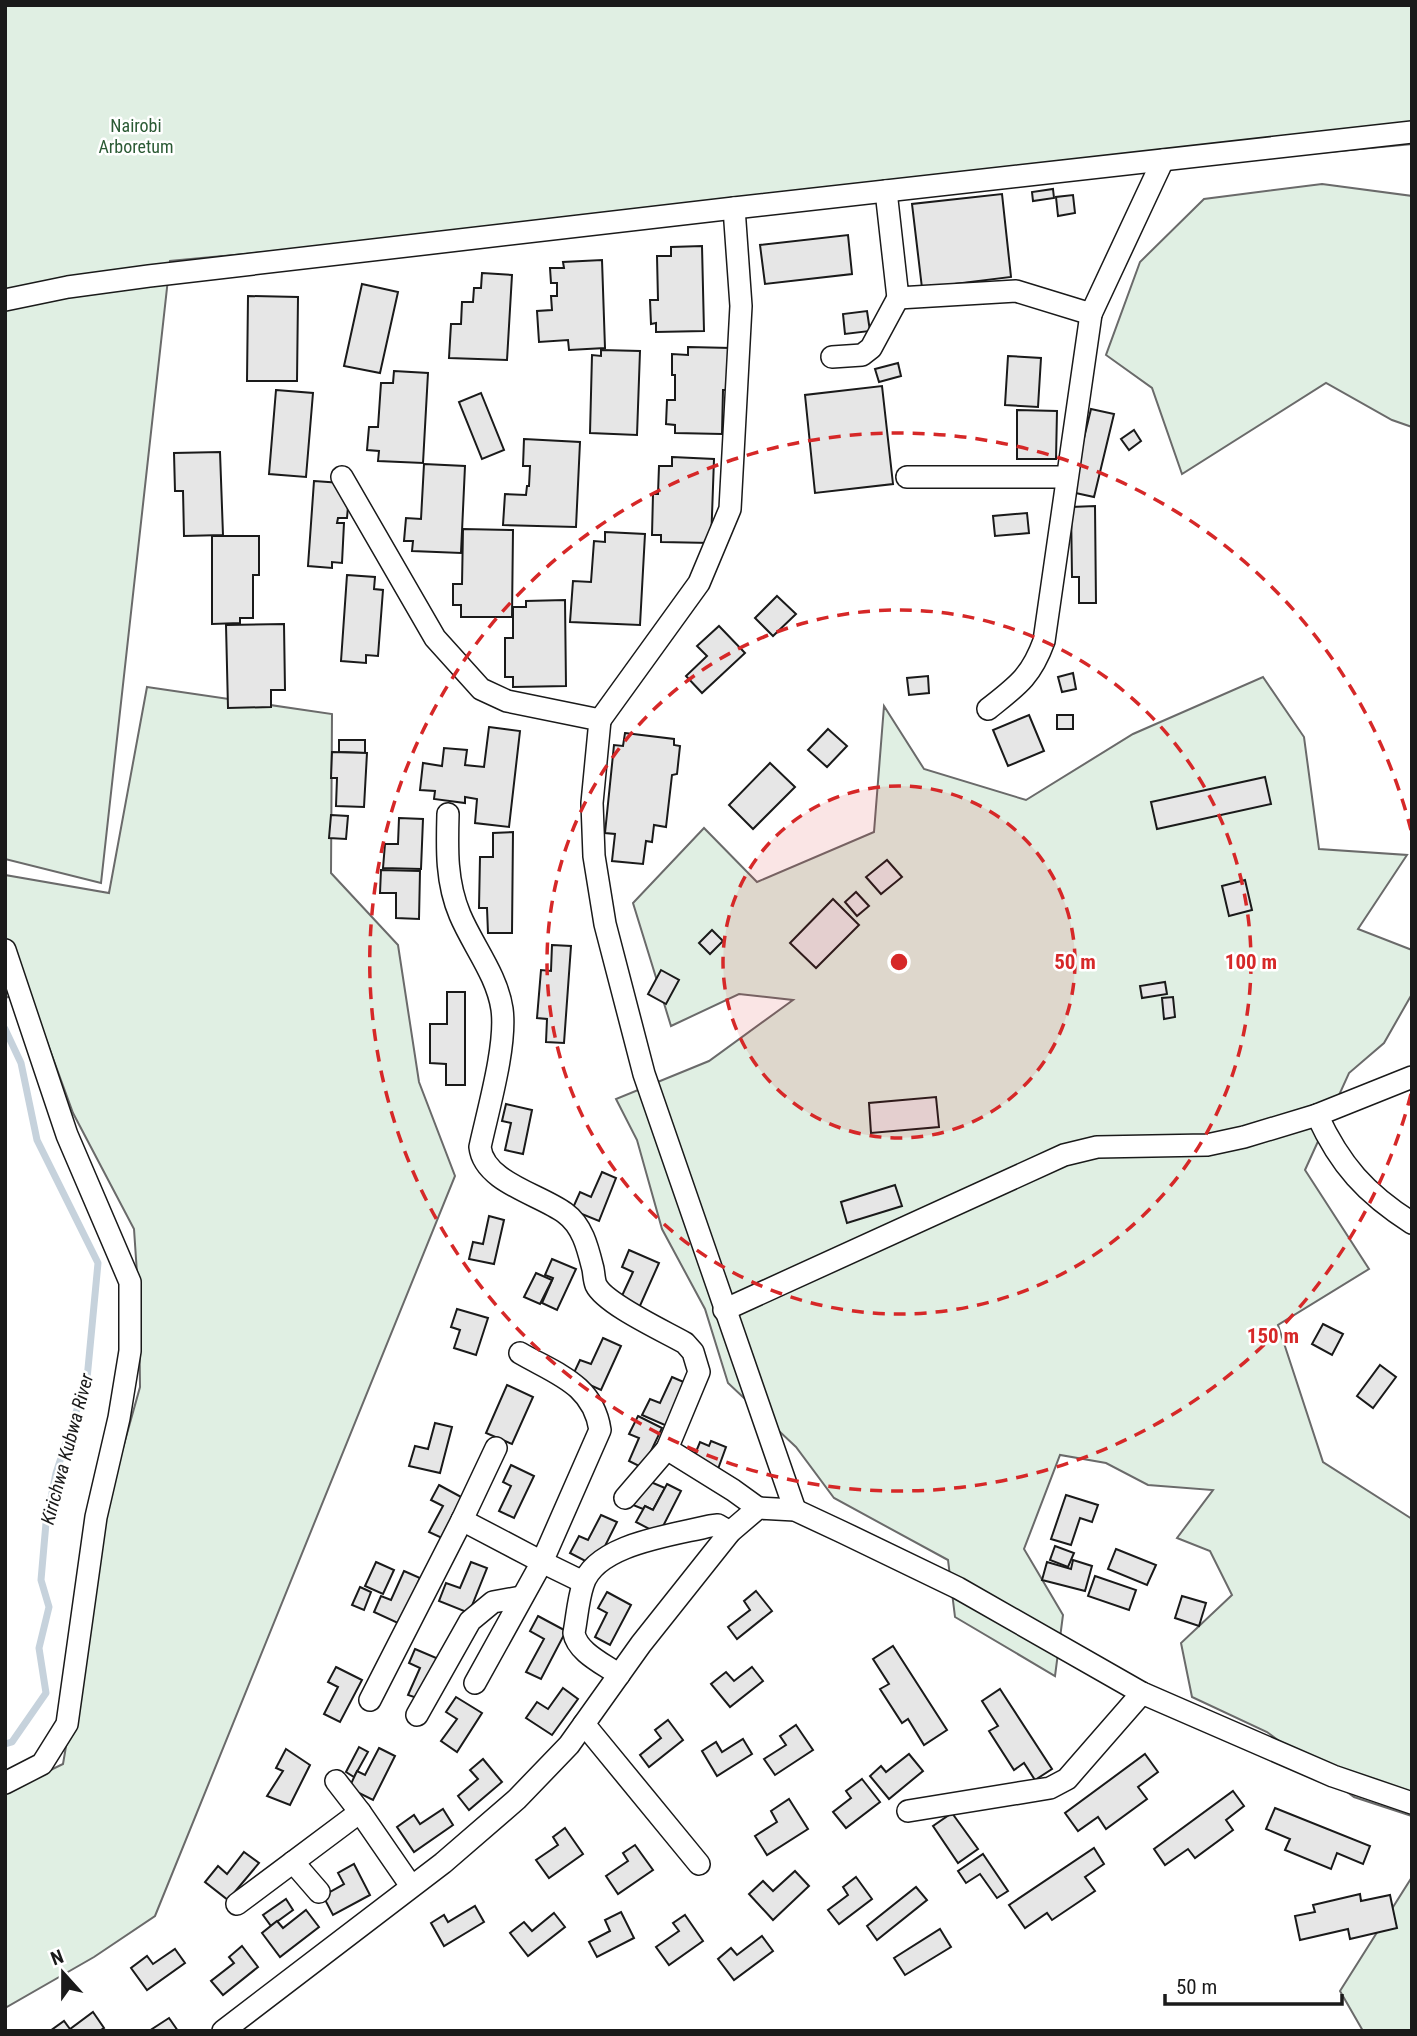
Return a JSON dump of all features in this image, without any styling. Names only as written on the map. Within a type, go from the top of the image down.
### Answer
[{"type":"street","points":[[5,300],[68,287],[149,276],[1412,132]]},
{"type":"street","points":[[988,709],[1021,683],[1036,665],[1044,641],[1091,314],[1163,160]]},
{"type":"street","points":[[832,357],[862,355],[871,348],[898,298],[886,191]]},
{"type":"street","points":[[734,208],[741,306],[730,509],[699,583],[600,720],[592,803],[594,856],[605,924],[644,1074],[795,1510]]},
{"type":"street","points":[[898,298],[1016,291],[1091,314]]},
{"type":"street","points":[[342,477],[435,638],[481,689],[507,701],[600,720]]},
{"type":"street","points":[[907,477],[1067,477]]},
{"type":"street","points":[[448,814],[446,860],[452,891],[460,915],[496,985],[502,1009],[502,1037],[480,1147],[482,1160],[491,1172],[565,1213],[576,1222],[586,1242],[596,1285],[607,1299],[685,1343],[693,1352],[699,1372],[667,1449],[625,1498]]},
{"type":"street","points":[[5,950],[67,1135],[130,1282],[131,1351],[96,1517],[67,1724],[42,1764],[5,1783]]},
{"type":"street","points":[[724,1310],[1064,1155],[1097,1147],[1207,1145],[1244,1138],[1317,1115],[1412,1077]]},
{"type":"street","points":[[1317,1115],[1331,1146],[1350,1172],[1386,1207],[1412,1223]]},
{"type":"street","points":[[475,1683],[542,1562],[600,1430],[597,1412],[576,1385],[520,1353]]},
{"type":"street","points":[[370,1700],[463,1521],[496,1448]]},
{"type":"street","points":[[667,1449],[758,1508],[795,1510],[958,1588],[1142,1693],[1334,1776],[1412,1803]]},
{"type":"street","points":[[223,2031],[443,1863],[517,1799],[569,1745],[619,1675],[730,1532],[758,1508]]},
{"type":"street","points":[[463,1521],[583,1582]]},
{"type":"street","points":[[619,1675],[576,1641],[583,1582],[602,1559],[626,1546],[710,1526],[718,1525],[730,1532]]},
{"type":"street","points":[[417,1715],[470,1621],[493,1602],[521,1597]]},
{"type":"street","points":[[908,1811],[1051,1788],[1067,1779],[1142,1693]]},
{"type":"street","points":[[584,1724],[699,1864]]},
{"type":"street","points":[[336,1782],[411,1886]]},
{"type":"street","points":[[237,1904],[360,1812]]},
{"type":"street","points":[[293,1862],[319,1892]]},
{"type":"green space","name":"Nairobi Arboretum","points":[[5,5],[1412,5],[1412,144],[170,261],[101,883],[5,859]]},
{"type":"green space","points":[[1322,184],[1412,196],[1412,427],[1392,420],[1326,383],[1182,474],[1152,388],[1106,355],[1140,262],[1204,199]]},
{"type":"green space","points":[[1263,677],[1304,737],[1319,849],[1407,855],[1358,929],[1412,950],[1412,994],[1384,1043],[1349,1073],[1305,1170],[1369,1269],[1278,1325],[1323,1462],[1412,1519],[1412,1816],[1354,1797],[1267,1732],[1192,1697],[1181,1643],[1232,1595],[1210,1551],[1177,1538],[1213,1490],[1148,1485],[1106,1463],[1060,1455],[1024,1549],[1063,1615],[1055,1676],[955,1617],[948,1560],[834,1498],[796,1447],[728,1383],[705,1309],[662,1229],[637,1140],[616,1099],[709,1061],[793,1000],[739,994],[671,1026],[633,903],[704,828],[757,882],[874,832],[884,706],[924,769],[1026,800],[1133,734]]},
{"type":"green space","points":[[147,687],[332,714],[331,873],[398,945],[419,1082],[455,1176],[155,1916],[94,1957],[5,2008],[5,1792],[63,1764],[107,1505],[140,1387],[139,1303],[134,1229],[73,1113],[28,990],[5,998],[5,875],[109,893]]},
{"type":"green space","points":[[1412,1877],[1412,2031],[1363,2031],[1340,1991]]},
{"type":"building","points":[[1053,189],[1054,198],[1033,201],[1032,192]]},
{"type":"building","points":[[1002,194],[1011,277],[922,288],[912,204]]},
{"type":"building","points":[[1073,195],[1075,213],[1058,216],[1056,197]]},
{"type":"building","points":[[848,235],[852,274],[765,284],[760,245]]},
{"type":"building","points":[[702,246],[704,331],[656,332],[656,323],[651,324],[650,300],[658,300],[657,256],[671,256],[671,247]]},
{"type":"building","points":[[602,260],[605,348],[569,350],[568,340],[539,342],[537,311],[552,310],[551,296],[557,296],[557,283],[551,283],[550,268],[564,268],[563,262]]},
{"type":"building","points":[[482,273],[512,275],[507,360],[449,358],[451,324],[461,324],[462,302],[473,302],[474,288],[481,288]]},
{"type":"building","points":[[362,284],[398,292],[380,373],[344,366]]},
{"type":"building","points":[[248,296],[298,297],[297,381],[247,381]]},
{"type":"building","points":[[867,311],[870,331],[845,334],[843,314]]},
{"type":"building","points":[[688,347],[731,348],[730,390],[723,390],[722,434],[675,433],[675,425],[666,424],[667,400],[675,400],[672,354],[688,355]]},
{"type":"building","points":[[601,350],[640,351],[637,435],[590,433],[592,355],[601,356]]},
{"type":"building","points":[[1008,356],[1041,358],[1038,407],[1005,405]]},
{"type":"building","points":[[898,363],[901,376],[879,382],[875,369]]},
{"type":"building","points":[[394,371],[428,373],[423,463],[378,461],[379,451],[367,450],[369,427],[378,427],[381,383],[393,383]]},
{"type":"building","points":[[882,386],[893,484],[815,493],[805,395]]},
{"type":"building","points":[[276,390],[313,393],[306,477],[269,474]]},
{"type":"building","points":[[481,393],[504,450],[482,459],[459,402]]},
{"type":"building","points":[[1091,409],[1114,414],[1094,497],[1071,492]]},
{"type":"building","points":[[1017,410],[1057,411],[1056,459],[1017,459]]},
{"type":"building","points":[[1134,430],[1141,441],[1129,450],[1121,439]]},
{"type":"building","points":[[524,439],[580,442],[576,527],[503,525],[505,494],[526,495],[529,486],[530,466],[523,466]]},
{"type":"building","points":[[220,452],[223,535],[184,536],[183,491],[175,491],[174,453]]},
{"type":"building","points":[[672,457],[714,459],[711,543],[661,542],[661,535],[652,535],[653,494],[658,494],[659,466],[672,466]]},
{"type":"building","points":[[424,464],[465,466],[461,553],[412,551],[413,541],[404,541],[406,518],[421,519]]},
{"type":"building","points":[[314,481],[342,483],[349,495],[347,518],[338,518],[337,523],[344,523],[342,563],[332,562],[332,568],[308,566]]},
{"type":"building","points":[[1095,506],[1096,603],[1079,603],[1079,577],[1072,577],[1071,507]]},
{"type":"building","points":[[1027,513],[1029,533],[995,536],[993,516]]},
{"type":"building","points":[[463,529],[513,530],[512,617],[461,617],[461,605],[453,605],[453,584],[462,584]]},
{"type":"building","points":[[605,532],[645,534],[640,625],[570,622],[573,581],[591,582],[594,541],[605,542]]},
{"type":"building","points":[[212,536],[259,536],[259,575],[253,575],[253,618],[240,618],[240,623],[212,624]]},
{"type":"building","points":[[347,575],[375,577],[374,589],[383,590],[378,656],[366,655],[366,663],[341,661]]},
{"type":"building","points":[[777,596],[796,614],[773,636],[755,618]]},
{"type":"building","points":[[565,600],[566,686],[513,687],[513,677],[505,677],[505,638],[513,638],[513,607],[526,607],[526,601]]},
{"type":"building","points":[[284,624],[285,690],[271,690],[271,707],[228,708],[226,625]]},
{"type":"building","points":[[719,626],[745,653],[702,693],[686,676],[707,656],[697,646]]},
{"type":"building","points":[[1073,673],[1076,689],[1062,692],[1058,677]]},
{"type":"building","points":[[928,676],[929,693],[909,695],[907,678]]},
{"type":"building","points":[[1029,715],[1044,751],[1008,766],[993,730]]},
{"type":"building","points":[[1057,715],[1073,715],[1073,729],[1057,729]]},
{"type":"building","points":[[489,727],[520,731],[509,827],[475,823],[477,799],[465,797],[465,803],[434,799],[435,791],[420,790],[423,763],[442,766],[444,748],[467,750],[465,765],[484,767]]},
{"type":"building","points":[[828,729],[847,746],[827,767],[808,750]]},
{"type":"building","points":[[625,733],[674,739],[674,745],[680,746],[677,774],[672,775],[666,827],[654,825],[652,842],[646,841],[643,864],[612,861],[615,834],[605,833],[614,745],[623,746]]},
{"type":"building","points":[[339,740],[365,740],[365,753],[339,752]]},
{"type":"building","points":[[332,752],[367,753],[364,807],[336,806],[337,778],[331,778]]},
{"type":"building","points":[[770,763],[795,787],[753,829],[729,805]]},
{"type":"building","points":[[1265,777],[1271,804],[1157,829],[1151,802]]},
{"type":"building","points":[[331,815],[348,816],[346,839],[329,838]]},
{"type":"building","points":[[399,818],[423,819],[421,869],[383,868],[385,844],[398,844]]},
{"type":"building","points":[[513,832],[512,933],[488,933],[487,908],[479,908],[480,857],[493,857],[493,833]]},
{"type":"building","points":[[887,860],[902,877],[881,894],[866,877]]},
{"type":"building","points":[[381,870],[420,871],[419,919],[396,918],[396,893],[380,893]]},
{"type":"building","points":[[1245,880],[1252,910],[1229,916],[1222,886]]},
{"type":"building","points":[[856,892],[869,906],[857,916],[845,902]]},
{"type":"building","points":[[833,899],[859,925],[816,968],[790,943]]},
{"type":"building","points":[[712,930],[723,941],[710,954],[699,943]]},
{"type":"building","points":[[552,945],[571,946],[564,1043],[546,1042],[547,1019],[537,1018],[541,970],[551,971]]},
{"type":"building","points":[[661,970],[679,980],[666,1004],[648,994]]},
{"type":"building","points":[[1165,982],[1167,994],[1142,998],[1140,986]]},
{"type":"building","points":[[447,992],[465,992],[465,1085],[446,1085],[446,1064],[430,1063],[430,1024],[447,1024]]},
{"type":"building","points":[[1173,997],[1175,1017],[1164,1019],[1162,998]]},
{"type":"building","points":[[936,1097],[939,1127],[871,1133],[869,1103]]},
{"type":"building","points":[[506,1104],[532,1110],[523,1154],[505,1150],[511,1123],[502,1121]]},
{"type":"building","points":[[602,1172],[616,1178],[599,1221],[572,1210],[580,1192],[591,1197]]},
{"type":"building","points":[[895,1185],[902,1206],[847,1223],[841,1202]]},
{"type":"building","points":[[489,1216],[504,1220],[494,1264],[469,1259],[473,1242],[483,1244]]},
{"type":"building","points":[[629,1250],[659,1263],[639,1308],[620,1300],[633,1272],[622,1267]]},
{"type":"building","points":[[552,1259],[576,1269],[557,1310],[542,1303],[553,1278],[545,1275]]},
{"type":"building","points":[[536,1273],[552,1280],[540,1304],[524,1297]]},
{"type":"building","points":[[457,1309],[488,1318],[476,1355],[454,1348],[460,1330],[451,1327]]},
{"type":"building","points":[[1323,1324],[1343,1334],[1332,1355],[1312,1344]]},
{"type":"building","points":[[603,1338],[621,1346],[601,1390],[572,1377],[580,1360],[591,1364]]},
{"type":"building","points":[[1380,1365],[1396,1377],[1373,1408],[1357,1396]]},
{"type":"building","points":[[672,1377],[686,1383],[667,1426],[642,1415],[650,1399],[660,1403]]},
{"type":"building","points":[[507,1385],[533,1397],[512,1444],[486,1433]]},
{"type":"building","points":[[638,1416],[662,1428],[643,1468],[629,1461],[639,1438],[629,1434]]},
{"type":"building","points":[[435,1423],[452,1427],[440,1473],[409,1466],[415,1446],[428,1449]]},
{"type":"building","points":[[711,1441],[726,1447],[718,1469],[693,1459],[700,1442],[709,1446]]},
{"type":"building","points":[[511,1465],[534,1476],[514,1518],[499,1511],[511,1486],[503,1482]]},
{"type":"building","points":[[646,1480],[665,1488],[653,1510],[633,1505]]},
{"type":"building","points":[[667,1484],[681,1491],[659,1534],[636,1522],[645,1506],[653,1510]]},
{"type":"building","points":[[439,1485],[463,1498],[442,1538],[429,1532],[443,1506],[431,1500]]},
{"type":"building","points":[[1066,1495],[1098,1505],[1092,1522],[1080,1518],[1071,1545],[1051,1539]]},
{"type":"building","points":[[601,1515],[617,1522],[595,1566],[570,1553],[579,1536],[588,1540]]},
{"type":"building","points":[[1055,1546],[1074,1553],[1068,1567],[1050,1560]]},
{"type":"building","points":[[1116,1549],[1156,1565],[1147,1585],[1108,1569]]},
{"type":"building","points":[[1073,1560],[1092,1566],[1085,1591],[1042,1580],[1047,1562],[1071,1569]]},
{"type":"building","points":[[376,1562],[394,1570],[383,1594],[365,1586]]},
{"type":"building","points":[[471,1562],[487,1568],[469,1613],[439,1601],[446,1583],[460,1588]]},
{"type":"building","points":[[404,1571],[420,1578],[400,1624],[374,1612],[381,1596],[391,1600]]},
{"type":"building","points":[[1095,1576],[1136,1590],[1129,1610],[1088,1596]]},
{"type":"building","points":[[360,1587],[371,1592],[364,1610],[352,1605]]},
{"type":"building","points":[[756,1591],[772,1611],[737,1639],[728,1627],[750,1610],[744,1601]]},
{"type":"building","points":[[607,1592],[631,1605],[610,1645],[595,1637],[607,1613],[598,1608]]},
{"type":"building","points":[[1182,1596],[1206,1603],[1199,1626],[1175,1618]]},
{"type":"building","points":[[538,1616],[566,1631],[541,1679],[526,1672],[544,1639],[530,1631]]},
{"type":"building","points":[[893,1646],[947,1730],[924,1745],[908,1719],[902,1723],[880,1689],[889,1684],[873,1659]]},
{"type":"building","points":[[415,1649],[441,1660],[423,1700],[408,1695],[420,1668],[409,1663]]},
{"type":"building","points":[[336,1667],[362,1680],[340,1722],[324,1714],[338,1687],[328,1682]]},
{"type":"building","points":[[752,1667],[763,1681],[730,1707],[711,1684],[726,1672],[734,1681]]},
{"type":"building","points":[[563,1688],[578,1699],[552,1735],[526,1718],[537,1702],[548,1709]]},
{"type":"building","points":[[1000,1689],[1052,1769],[1035,1780],[1024,1763],[1014,1770],[989,1731],[998,1726],[982,1701]]},
{"type":"building","points":[[456,1697],[482,1713],[457,1752],[441,1741],[457,1719],[446,1712]]},
{"type":"building","points":[[668,1720],[683,1740],[649,1767],[640,1755],[661,1738],[655,1730]]},
{"type":"building","points":[[796,1725],[813,1750],[775,1775],[764,1759],[786,1745],[780,1736]]},
{"type":"building","points":[[743,1739],[752,1754],[717,1776],[702,1751],[716,1742],[722,1752]]},
{"type":"building","points":[[359,1747],[368,1752],[354,1777],[346,1772]]},
{"type":"building","points":[[379,1748],[395,1756],[373,1800],[349,1788],[357,1771],[365,1775]]},
{"type":"building","points":[[286,1749],[310,1765],[290,1805],[267,1796],[283,1771],[276,1768]]},
{"type":"building","points":[[909,1754],[923,1771],[889,1799],[870,1776],[881,1766],[886,1772]]},
{"type":"building","points":[[1145,1754],[1158,1772],[1138,1787],[1147,1799],[1106,1829],[1098,1817],[1078,1831],[1065,1813]]},
{"type":"building","points":[[483,1759],[502,1782],[469,1810],[458,1796],[478,1779],[470,1770]]},
{"type":"building","points":[[862,1779],[880,1802],[846,1828],[833,1812],[851,1798],[846,1791]]},
{"type":"building","points":[[1233,1791],[1244,1806],[1226,1820],[1233,1830],[1195,1858],[1188,1849],[1165,1865],[1154,1849]]},
{"type":"building","points":[[789,1799],[808,1829],[767,1855],[755,1836],[777,1822],[771,1811]]},
{"type":"building","points":[[1275,1808],[1370,1846],[1363,1864],[1337,1853],[1331,1869],[1285,1850],[1290,1839],[1266,1829]]},
{"type":"building","points":[[443,1809],[453,1825],[414,1852],[397,1827],[414,1815],[420,1824]]},
{"type":"building","points":[[952,1813],[978,1849],[958,1863],[933,1826]]},
{"type":"building","points":[[565,1828],[583,1854],[549,1878],[536,1860],[558,1845],[553,1837]]},
{"type":"building","points":[[635,1845],[653,1870],[618,1894],[606,1876],[628,1861],[623,1853]]},
{"type":"building","points":[[1094,1848],[1104,1864],[1085,1877],[1095,1891],[1052,1920],[1047,1913],[1025,1928],[1009,1905]]},
{"type":"building","points":[[244,1852],[259,1863],[228,1900],[205,1882],[218,1866],[227,1874]]},
{"type":"building","points":[[983,1854],[1008,1891],[997,1898],[980,1874],[966,1883],[958,1871]]},
{"type":"building","points":[[354,1864],[370,1895],[333,1915],[323,1896],[344,1884],[338,1873]]},
{"type":"building","points":[[795,1871],[809,1886],[773,1920],[749,1894],[763,1881],[773,1891]]},
{"type":"building","points":[[856,1877],[872,1899],[839,1924],[828,1910],[848,1895],[843,1887]]},
{"type":"building","points":[[916,1887],[927,1900],[877,1940],[867,1926]]},
{"type":"building","points":[[1360,1894],[1361,1901],[1390,1895],[1397,1928],[1350,1939],[1348,1929],[1300,1940],[1295,1916],[1315,1912],[1313,1905]]},
{"type":"building","points":[[286,1899],[293,1910],[271,1926],[263,1915]]},
{"type":"building","points":[[475,1906],[484,1922],[444,1946],[431,1923],[444,1915],[448,1922]]},
{"type":"building","points":[[306,1910],[319,1927],[280,1957],[262,1933],[277,1921],[283,1928]]},
{"type":"building","points":[[621,1912],[634,1938],[597,1957],[589,1942],[610,1931],[605,1920]]},
{"type":"building","points":[[554,1913],[565,1927],[528,1956],[510,1933],[524,1922],[532,1931]]},
{"type":"building","points":[[685,1915],[703,1941],[669,1965],[656,1947],[679,1931],[673,1923]]},
{"type":"building","points":[[940,1929],[951,1947],[905,1975],[894,1958]]},
{"type":"building","points":[[762,1936],[773,1951],[734,1980],[718,1959],[731,1948],[737,1955]]},
{"type":"building","points":[[242,1946],[258,1967],[223,1995],[211,1981],[234,1963],[229,1957]]},
{"type":"building","points":[[175,1949],[185,1963],[147,1990],[131,1968],[147,1956],[153,1964]]},
{"type":"building","points":[[93,2012],[104,2028],[99,2031],[50,2031],[64,2021],[70,2029]]},
{"type":"building","points":[[169,2018],[178,2031],[149,2031]]},
{"type":"waterway","name":"Kirichwa Kubwa River","points":[[5,1029],[21,1063],[37,1140],[98,1263],[87,1379],[56,1473],[46,1523],[41,1580],[49,1607],[39,1648],[46,1693],[12,1742],[5,1744]]}]
